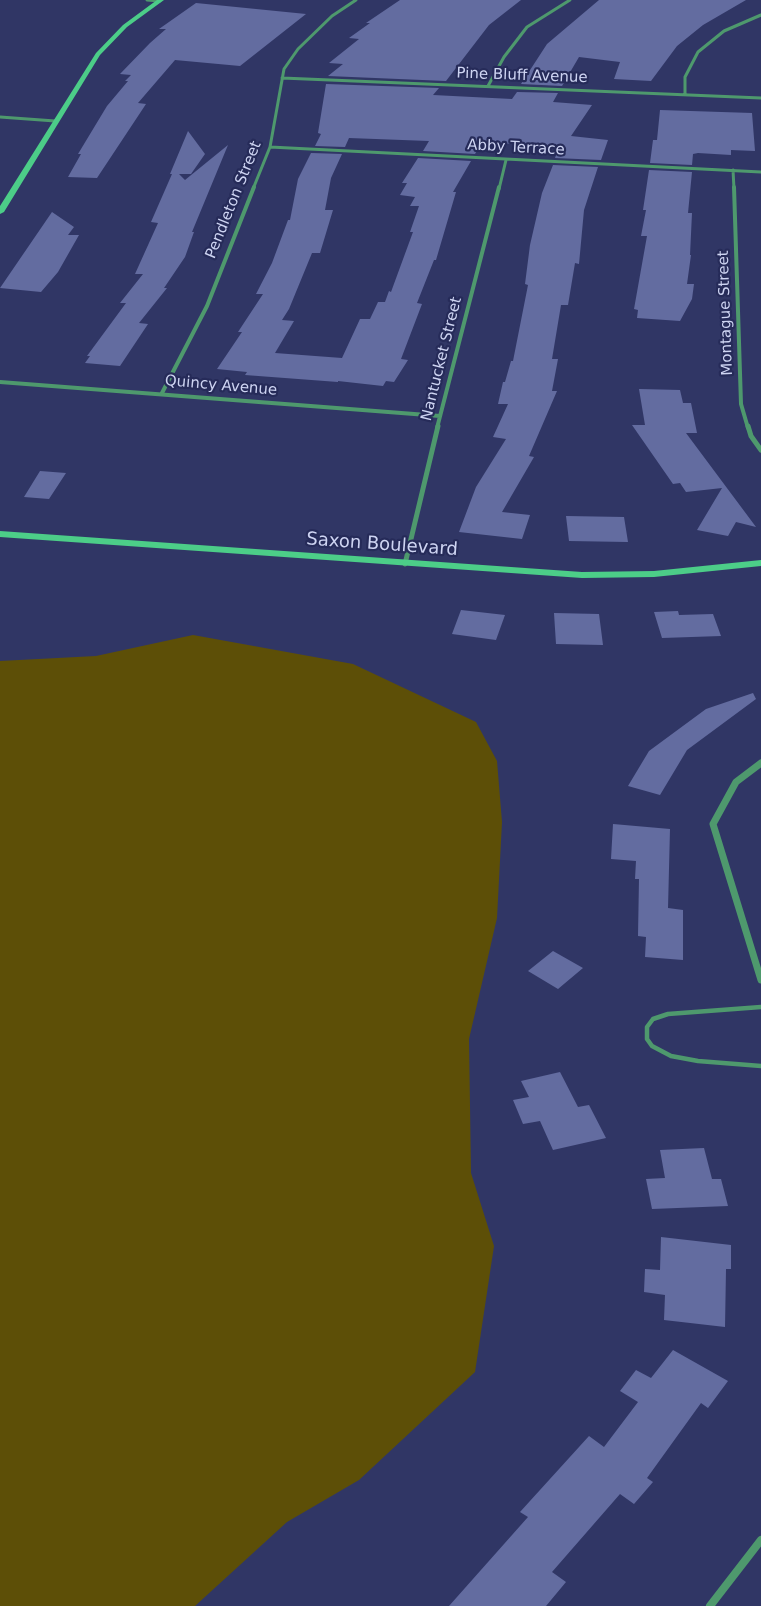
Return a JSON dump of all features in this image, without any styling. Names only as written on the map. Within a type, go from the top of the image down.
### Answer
[{"type":"street","points":[[147,0],[161,0]]},
{"type":"street","points":[[0,212],[98,54],[125,26],[161,0]]},
{"type":"street","name":"Pendleton Street","points":[[162,393],[207,306],[270,147],[284,69],[298,49],[332,16],[356,0]]},
{"type":"street","points":[[488,86],[504,57],[528,27],[570,0]]},
{"type":"street","points":[[685,95],[685,78],[698,52],[724,31],[761,15]]},
{"type":"street","name":"Pine Bluff Avenue","points":[[282,78],[761,98]]},
{"type":"street","points":[[0,117],[55,121]]},
{"type":"street","name":"Abby Terrace","points":[[270,147],[761,172]]},
{"type":"street","name":"Nantucket Street","points":[[405,564],[440,416],[506,160]]},
{"type":"street","name":"Montague Street","points":[[733,170],[741,404],[751,436],[761,450]]},
{"type":"street","name":"Quincy Avenue","points":[[0,382],[440,416]]},
{"type":"street","name":"Saxon Boulevard","points":[[0,534],[582,575],[654,574],[761,563]]},
{"type":"street","points":[[761,763],[736,782],[713,824],[761,980]]},
{"type":"street","points":[[710,1606],[761,1540]]},
{"type":"lane","points":[[761,1007],[668,1014],[653,1019],[647,1027],[647,1039],[651,1046],[671,1056],[698,1061],[761,1065]]},
{"type":"shaded area","points":[[193,635],[353,664],[476,722],[497,761],[502,822],[497,918],[469,1039],[471,1173],[494,1246],[475,1372],[359,1480],[287,1522],[195,1606],[0,1606],[0,661],[96,656]]},
{"type":"building","points":[[400,0],[521,0],[489,25],[446,81],[328,76],[343,64],[329,63],[359,39],[349,38],[370,23],[366,23]]},
{"type":"building","points":[[599,0],[746,0],[703,25],[677,46],[651,81],[614,79],[620,62],[579,57],[562,86],[521,84],[547,44]]},
{"type":"building","points":[[196,3],[306,14],[240,66],[175,60],[138,103],[146,104],[97,178],[68,177],[81,154],[78,154],[107,106],[131,75],[120,74],[166,29],[159,29]]},
{"type":"building","points":[[326,84],[439,88],[433,95],[512,99],[517,92],[558,93],[553,102],[592,105],[571,136],[608,140],[601,160],[555,158],[559,147],[482,142],[475,154],[423,151],[429,141],[349,138],[345,147],[315,146],[321,134],[318,133]]},
{"type":"building","points":[[660,110],[752,113],[755,151],[731,150],[731,155],[693,154],[692,165],[650,163],[653,140],[657,140]]},
{"type":"building","points":[[188,131],[205,154],[191,174],[179,174],[185,180],[228,145],[192,232],[194,232],[185,257],[164,288],[167,288],[139,323],[148,324],[120,366],[85,363],[90,356],[87,356],[126,303],[120,303],[143,274],[135,274],[158,223],[151,222]]},
{"type":"building","points":[[311,153],[342,154],[331,178],[325,210],[333,210],[320,253],[312,253],[289,309],[282,320],[294,321],[275,353],[342,358],[360,319],[370,319],[378,302],[385,302],[389,291],[391,292],[413,232],[410,232],[419,206],[410,206],[415,197],[400,195],[407,183],[402,183],[418,158],[471,161],[453,192],[456,192],[436,260],[434,260],[417,303],[422,304],[401,359],[408,360],[394,382],[386,381],[383,386],[245,375],[247,372],[217,369],[242,332],[238,332],[263,294],[256,294],[272,263],[288,220],[290,220],[298,179]]},
{"type":"building","points":[[553,165],[598,167],[584,210],[579,264],[575,263],[568,305],[561,305],[552,359],[558,359],[552,391],[557,391],[529,456],[534,457],[502,512],[530,515],[522,539],[459,532],[476,487],[506,439],[493,437],[508,404],[498,404],[503,382],[505,382],[511,361],[513,361],[528,285],[525,284],[530,245],[542,193]]},
{"type":"building","points":[[649,170],[692,172],[688,213],[692,213],[691,255],[687,284],[694,284],[692,299],[680,321],[637,318],[638,310],[634,309],[647,236],[641,236],[646,210],[643,210]]},
{"type":"building","points":[[52,212],[74,227],[68,235],[79,235],[58,272],[41,292],[0,288]]},
{"type":"building","points":[[639,389],[680,390],[683,403],[691,403],[697,433],[686,433],[756,527],[736,522],[728,536],[697,530],[722,488],[686,492],[680,483],[673,484],[632,425],[645,425]]},
{"type":"building","points":[[40,471],[66,473],[49,499],[24,497]]},
{"type":"building","points":[[566,516],[624,517],[628,542],[569,541]]},
{"type":"building","points":[[461,610],[505,615],[496,640],[452,634]]},
{"type":"building","points":[[678,611],[679,615],[713,614],[721,636],[662,638],[654,612]]},
{"type":"building","points":[[554,613],[599,614],[603,645],[556,644]]},
{"type":"building","points":[[753,693],[756,699],[687,750],[660,795],[628,786],[649,751],[706,709]]},
{"type":"building","points":[[613,824],[670,829],[668,908],[683,910],[683,960],[645,957],[646,937],[638,936],[639,879],[635,879],[636,861],[611,859]]},
{"type":"building","points":[[553,951],[583,968],[558,989],[528,971]]},
{"type":"building","points":[[560,1072],[578,1107],[589,1105],[606,1138],[553,1150],[540,1121],[523,1124],[513,1100],[529,1097],[521,1081]]},
{"type":"building","points":[[704,1148],[712,1179],[721,1179],[728,1206],[652,1209],[646,1179],[665,1178],[660,1150]]},
{"type":"building","points":[[661,1237],[731,1245],[731,1269],[726,1269],[725,1327],[664,1320],[665,1295],[644,1292],[645,1269],[660,1270]]},
{"type":"building","points":[[673,1350],[728,1381],[708,1408],[701,1403],[647,1478],[653,1482],[634,1504],[620,1494],[552,1572],[566,1582],[546,1606],[449,1606],[528,1517],[520,1512],[589,1436],[604,1447],[638,1402],[620,1391],[636,1370],[651,1378]]}]
